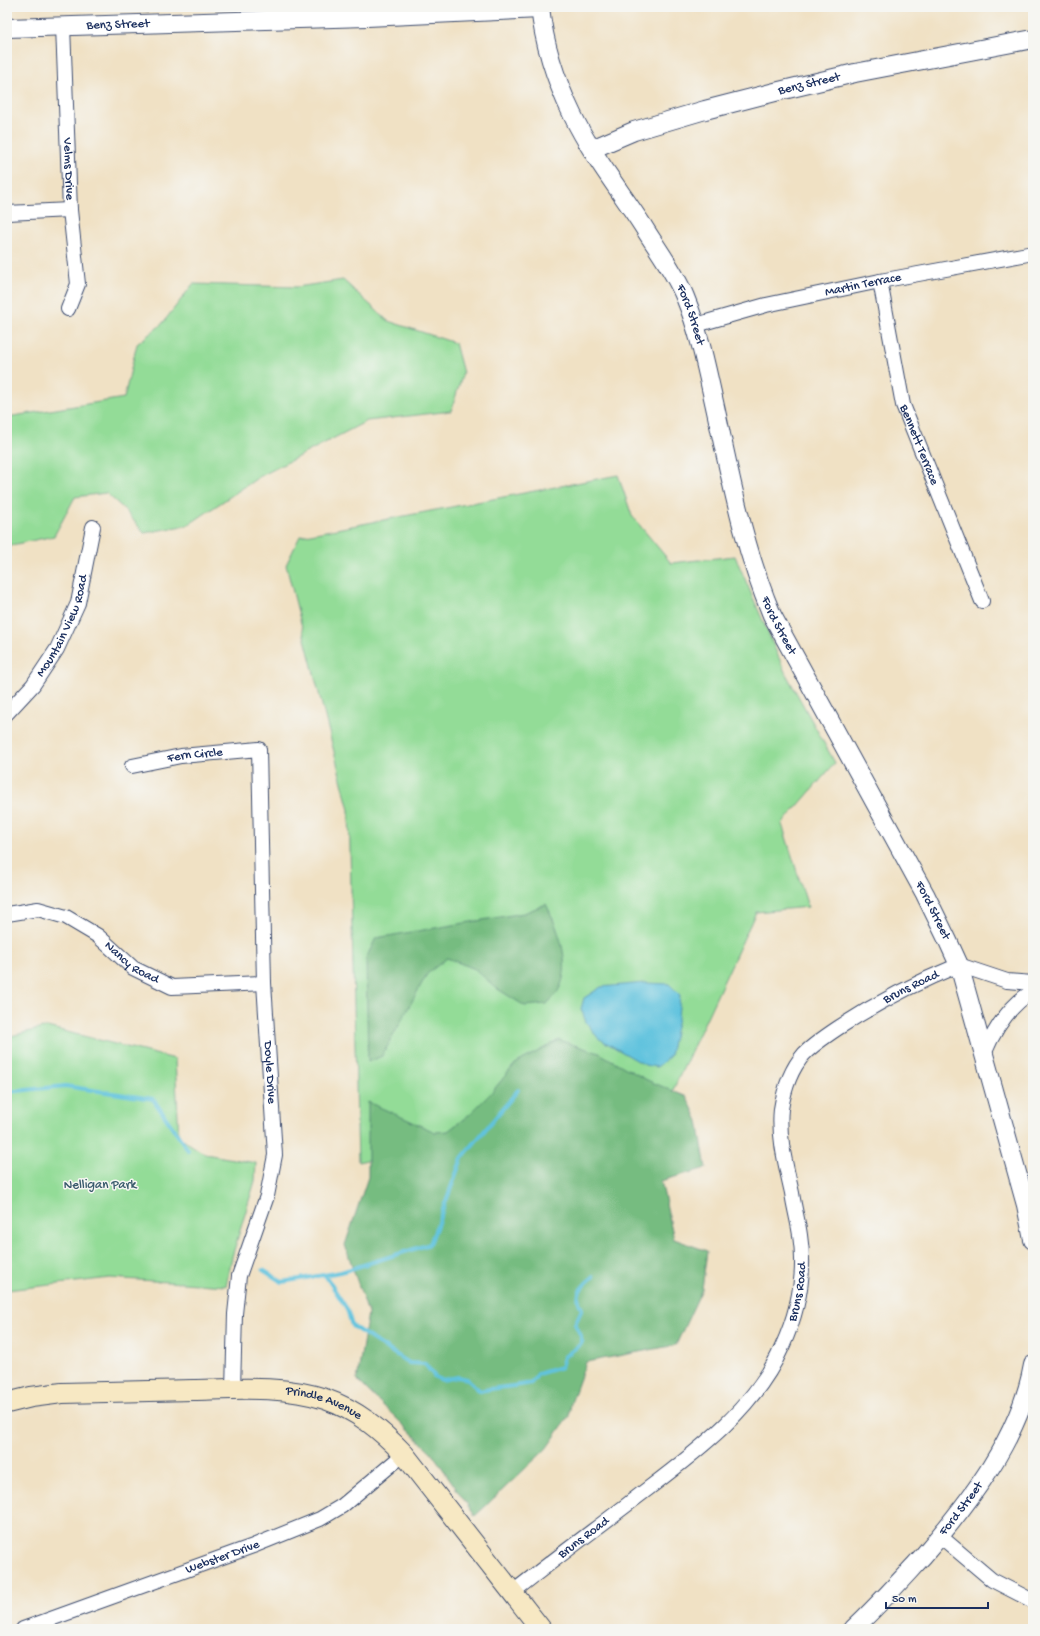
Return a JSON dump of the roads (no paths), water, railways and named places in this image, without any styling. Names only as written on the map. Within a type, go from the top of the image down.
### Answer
[{"type":"main road","name":"Prindle Avenue","points":[[7,1403],[31,1397],[62,1393],[233,1389],[282,1390],[301,1393],[325,1399],[347,1408],[364,1418],[385,1434],[404,1454],[541,1629]]},
{"type":"street","name":"Benz Street","points":[[7,28],[374,17],[540,8]]},
{"type":"street","name":"Ford Street","points":[[540,8],[551,61],[572,114],[592,149],[672,272],[684,295],[696,325],[746,542],[759,585],[772,615],[925,894],[959,965],[1026,1205],[1033,1240]]},
{"type":"street","name":"Velms Drive","points":[[63,26],[70,210],[78,284],[68,309]]},
{"type":"street","name":"Benz Street","points":[[592,149],[634,131],[704,110],[768,94],[855,73],[1033,39]]},
{"type":"street","points":[[7,213],[70,210]]},
{"type":"street","name":"Martin Terrace","points":[[696,325],[766,305],[880,281],[1033,253]]},
{"type":"street","name":"Bennett Terrace","points":[[880,281],[903,405],[982,601]]},
{"type":"street","name":"Mountain View Road","points":[[7,713],[33,685],[57,649],[78,602],[92,527]]},
{"type":"street","name":"Fern Circle","points":[[132,766],[181,756],[259,749]]},
{"type":"street","name":"Doyle Drive","points":[[233,1389],[234,1314],[239,1276],[267,1196],[275,1155],[264,983],[259,749]]},
{"type":"street","name":"Nancy Road","points":[[7,914],[38,909],[66,917],[98,936],[133,968],[172,987],[264,983]]},
{"type":"street","points":[[959,965],[1007,981],[1033,983]]},
{"type":"street","name":"Bruns Road","points":[[513,1592],[657,1482],[702,1445],[741,1409],[764,1380],[784,1341],[794,1314],[802,1281],[800,1236],[780,1127],[785,1090],[794,1069],[804,1055],[818,1041],[865,1011],[941,972],[959,965]]},
{"type":"street","points":[[984,1054],[991,1036],[1002,1020],[1014,1007],[1033,991]]},
{"type":"street","name":"Ford Street","points":[[853,1629],[897,1586],[940,1536],[986,1473],[1006,1442],[1020,1409],[1033,1365]]},
{"type":"street","name":"Webster Drive","points":[[23,1629],[253,1546],[320,1519],[347,1502],[404,1454]]},
{"type":"street","points":[[940,1536],[992,1580],[1033,1601]]},
{"type":"water","points":[[645,983],[669,984],[680,995],[678,1017],[670,1056],[657,1067],[645,1065],[598,1038],[586,1022],[581,1009],[584,998],[601,987]]},
{"type":"waterway","points":[[7,1092],[65,1086],[153,1099],[188,1150]]},
{"type":"waterway","points":[[263,1270],[282,1282],[341,1272],[430,1244],[462,1158],[518,1090]]},
{"type":"waterway","points":[[325,1275],[347,1309],[352,1326],[409,1363],[425,1364],[435,1377],[442,1380],[458,1377],[467,1379],[480,1391],[531,1383],[538,1374],[561,1367],[564,1357],[581,1344],[581,1336],[575,1324],[582,1309],[578,1299],[582,1287],[593,1277]]},
{"type":"park label","name":"Nelligan Park","points":[[100,1185]]}]
